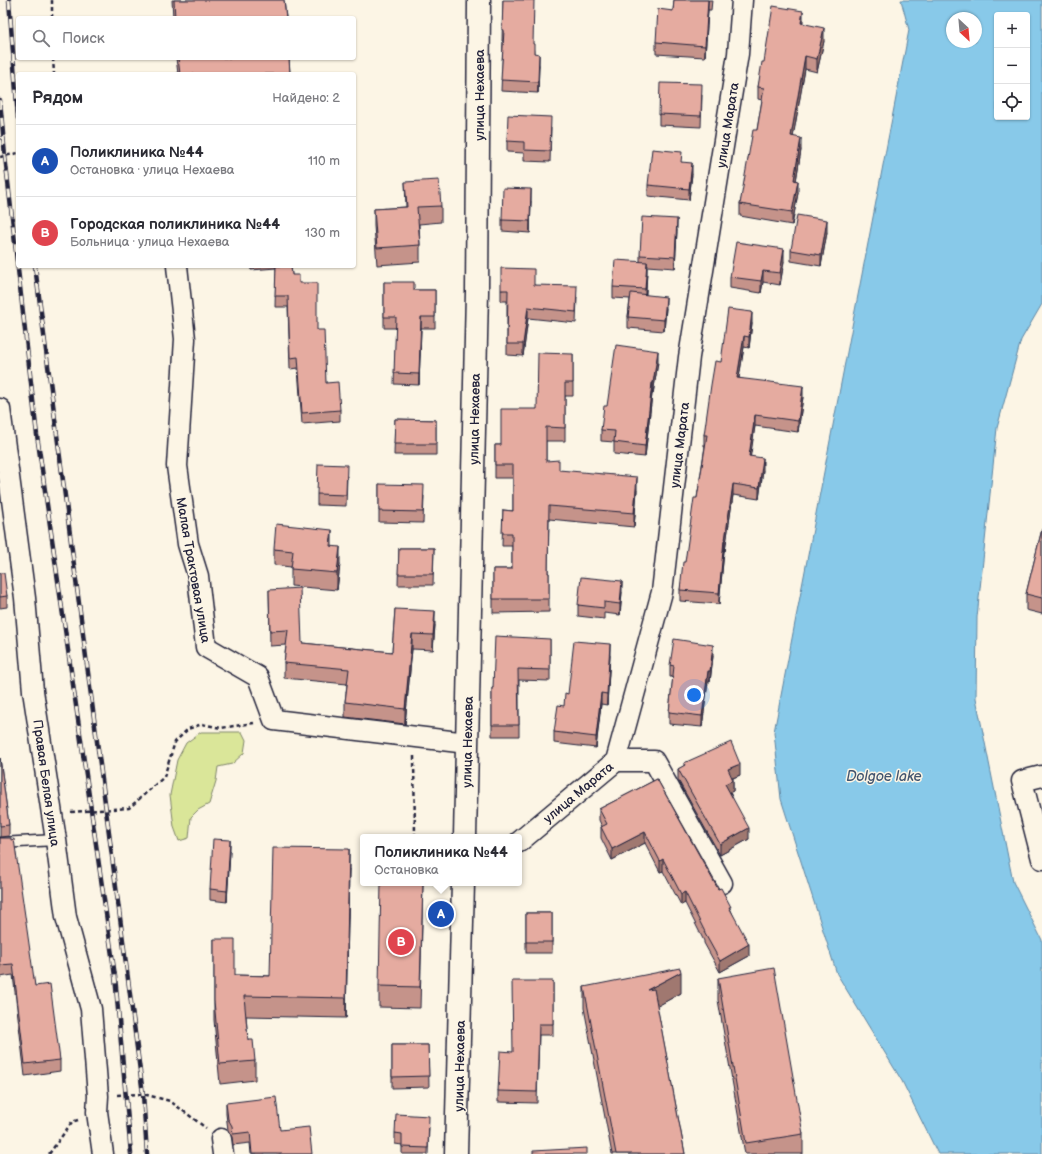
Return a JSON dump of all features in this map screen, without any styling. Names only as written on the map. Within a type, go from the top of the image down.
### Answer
[{"type":"street","name":"улица Нехаева","points":[[465,834],[477,292],[479,0]]},
{"type":"street","name":"улица Марата","points":[[522,839],[616,761],[662,592],[689,357],[738,54],[742,0]]},
{"type":"street","name":"Малая Трактовая улица","points":[[177,268],[185,339],[176,466],[188,544],[198,576],[206,647],[258,677],[274,720]]},
{"type":"street","name":"Правая Белая улица","points":[[0,409],[25,598],[33,691],[56,840],[66,917],[91,1009],[103,1154]]},
{"type":"street","points":[[274,720],[467,743]]},
{"type":"street","points":[[616,761],[654,761],[722,883]]},
{"type":"street","points":[[1042,776],[1022,781],[1042,860]]},
{"type":"street","name":"улица Нехаева","points":[[456,1154],[463,886]]},
{"type":"lane","points":[[0,843],[56,840]]},
{"type":"path","points":[[52,0],[52,16]]},
{"type":"path","points":[[53,60],[54,72]]},
{"type":"path","points":[[0,157],[16,153]]},
{"type":"path","points":[[70,812],[129,808],[164,777],[175,742],[188,729],[202,724],[221,728],[274,720]]},
{"type":"path","points":[[413,737],[415,834]]},
{"type":"path","points":[[49,1154],[72,1122],[98,1104],[142,1094],[170,1101],[222,1147]]},
{"type":"green space","points":[[201,732],[242,732],[246,740],[244,753],[232,764],[218,767],[216,781],[209,804],[198,810],[191,817],[189,838],[179,841],[174,827],[170,795],[177,760],[186,743]]},
{"type":"water","name":"Dolgoe lake","points":[[901,0],[1042,0],[1042,304],[1021,340],[997,428],[977,617],[976,698],[1013,882],[1042,940],[1042,1154],[938,1154],[902,1081],[837,974],[781,799],[774,732],[909,30]]},
{"type":"building","points":[[174,0],[284,0],[286,16],[175,16]]},
{"type":"building","points":[[503,0],[534,0],[533,44],[534,53],[539,54],[538,82],[501,80],[504,30],[502,30]]},
{"type":"building","points":[[674,0],[708,0],[705,46],[656,42],[658,9],[673,11]]},
{"type":"building","points":[[773,6],[803,11],[801,23],[824,28],[817,59],[805,56],[791,136],[801,138],[794,180],[798,181],[792,212],[740,204],[753,130],[757,130],[764,88],[758,87],[762,62],[764,62]]},
{"type":"building","points":[[178,60],[289,60],[290,72],[180,72]]},
{"type":"building","points":[[660,83],[702,84],[701,116],[659,114]]},
{"type":"building","points":[[508,115],[551,117],[550,151],[524,150],[524,142],[507,141]]},
{"type":"building","points":[[652,149],[682,152],[681,162],[692,163],[689,189],[648,185]]},
{"type":"building","points":[[439,180],[441,206],[417,207],[420,245],[377,248],[374,209],[407,207],[405,182]]},
{"type":"building","points":[[503,188],[531,189],[530,221],[502,220]]},
{"type":"building","points":[[797,215],[827,220],[821,255],[791,250]]},
{"type":"building","points":[[642,217],[677,219],[675,257],[640,255]]},
{"type":"building","points":[[736,242],[784,249],[780,273],[763,271],[761,281],[730,277]]},
{"type":"building","points":[[615,260],[647,262],[645,289],[613,287]]},
{"type":"building","points":[[276,268],[291,268],[292,275],[299,275],[299,283],[317,283],[317,330],[324,330],[326,383],[338,382],[340,410],[302,413],[298,357],[290,358],[288,296],[275,296]]},
{"type":"building","points":[[501,268],[534,269],[534,285],[577,286],[576,312],[528,307],[523,344],[507,344],[508,290],[501,290]]},
{"type":"building","points":[[384,282],[414,282],[414,290],[435,290],[435,317],[421,317],[419,374],[394,373],[396,317],[384,317]]},
{"type":"building","points":[[631,293],[666,297],[664,320],[628,317]]},
{"type":"building","points":[[728,309],[752,312],[749,337],[744,336],[737,378],[803,386],[798,421],[755,415],[749,456],[763,458],[759,488],[733,484],[724,540],[719,593],[680,590],[683,562],[685,562],[694,498],[697,498],[707,435],[704,435],[715,361],[721,362]]},
{"type":"building","points":[[616,345],[658,351],[652,383],[645,446],[614,442],[615,431],[601,430],[604,406],[607,406]]},
{"type":"building","points":[[538,353],[573,354],[573,383],[565,383],[565,428],[546,427],[546,461],[559,460],[559,470],[637,477],[634,513],[549,506],[549,599],[493,599],[493,569],[512,569],[512,533],[502,533],[503,510],[513,511],[513,465],[495,465],[495,445],[501,445],[501,409],[537,409]]},
{"type":"building","points":[[395,419],[436,420],[436,444],[394,444]]},
{"type":"building","points":[[318,464],[347,465],[346,495],[317,494]]},
{"type":"building","points":[[379,484],[424,485],[423,512],[379,511]]},
{"type":"building","points":[[276,524],[332,530],[330,546],[340,547],[337,573],[291,569],[293,551],[274,549]]},
{"type":"building","points":[[1042,529],[1042,598],[1026,594]]},
{"type":"building","points":[[399,548],[434,548],[433,574],[398,574]]},
{"type":"building","points":[[0,573],[4,573],[7,596],[0,597]]},
{"type":"building","points":[[581,577],[622,581],[620,604],[604,602],[604,608],[578,605]]},
{"type":"building","points":[[300,588],[302,643],[392,652],[395,609],[435,611],[433,635],[412,634],[405,709],[345,702],[349,669],[284,663],[288,630],[270,631],[269,590]]},
{"type":"building","points":[[495,636],[550,639],[550,670],[518,669],[519,725],[492,725],[492,688]]},
{"type":"building","points":[[674,639],[713,645],[702,716],[669,712],[674,666],[670,665]]},
{"type":"building","points":[[574,641],[610,644],[607,694],[601,693],[596,737],[554,732],[558,705],[564,706],[565,693],[568,694]]},
{"type":"building","points":[[731,742],[740,764],[728,769],[733,780],[725,784],[749,828],[720,844],[678,769],[685,765],[684,763]]},
{"type":"building","points":[[0,758],[9,825],[0,826]]},
{"type":"building","points":[[657,779],[718,889],[721,888],[731,907],[729,907],[749,944],[720,961],[685,892],[681,894],[663,859],[660,861],[645,832],[612,849],[601,827],[607,824],[599,809]]},
{"type":"building","points":[[0,838],[11,838],[11,840],[14,839],[35,986],[50,984],[60,1060],[25,1064],[13,964],[0,965]]},
{"type":"building","points":[[213,839],[230,840],[227,891],[210,889]]},
{"type":"building","points":[[273,848],[349,849],[346,998],[244,996],[248,1040],[253,1040],[255,1061],[220,1064],[214,1001],[214,939],[235,939],[235,975],[270,976]]},
{"type":"building","points":[[381,886],[423,886],[420,987],[379,986]]},
{"type":"building","points":[[526,913],[552,913],[552,942],[526,942]]},
{"type":"building","points":[[680,968],[681,972],[647,990],[654,989],[685,1154],[616,1154],[584,987]]},
{"type":"building","points":[[774,968],[803,1134],[746,1143],[718,978]]},
{"type":"building","points":[[512,981],[553,981],[553,1024],[539,1024],[537,1092],[498,1091],[500,1051],[513,1052]]},
{"type":"building","points":[[392,1045],[428,1045],[429,1076],[392,1077]]},
{"type":"building","points":[[276,1097],[280,1130],[309,1127],[312,1154],[252,1154],[250,1132],[233,1134],[232,1126],[228,1119],[226,1103]]},
{"type":"building","points":[[396,1114],[429,1116],[428,1148],[402,1147],[402,1134],[395,1133]]},
{"type":"building","points":[[587,1148],[587,1154],[533,1154],[533,1151]]},
{"type":"railway","points":[[9,0],[16,92]]},
{"type":"railway","points":[[0,100],[16,252]]},
{"type":"railway","points":[[18,268],[37,435],[115,976],[131,1154]]},
{"type":"railway","points":[[35,268],[143,1094],[147,1154]]},
{"type":"place","name":"Поликлиника №44","points":[[441,914]]},
{"type":"place","name":"Городская поликлиника №44","points":[[401,942]]}]
